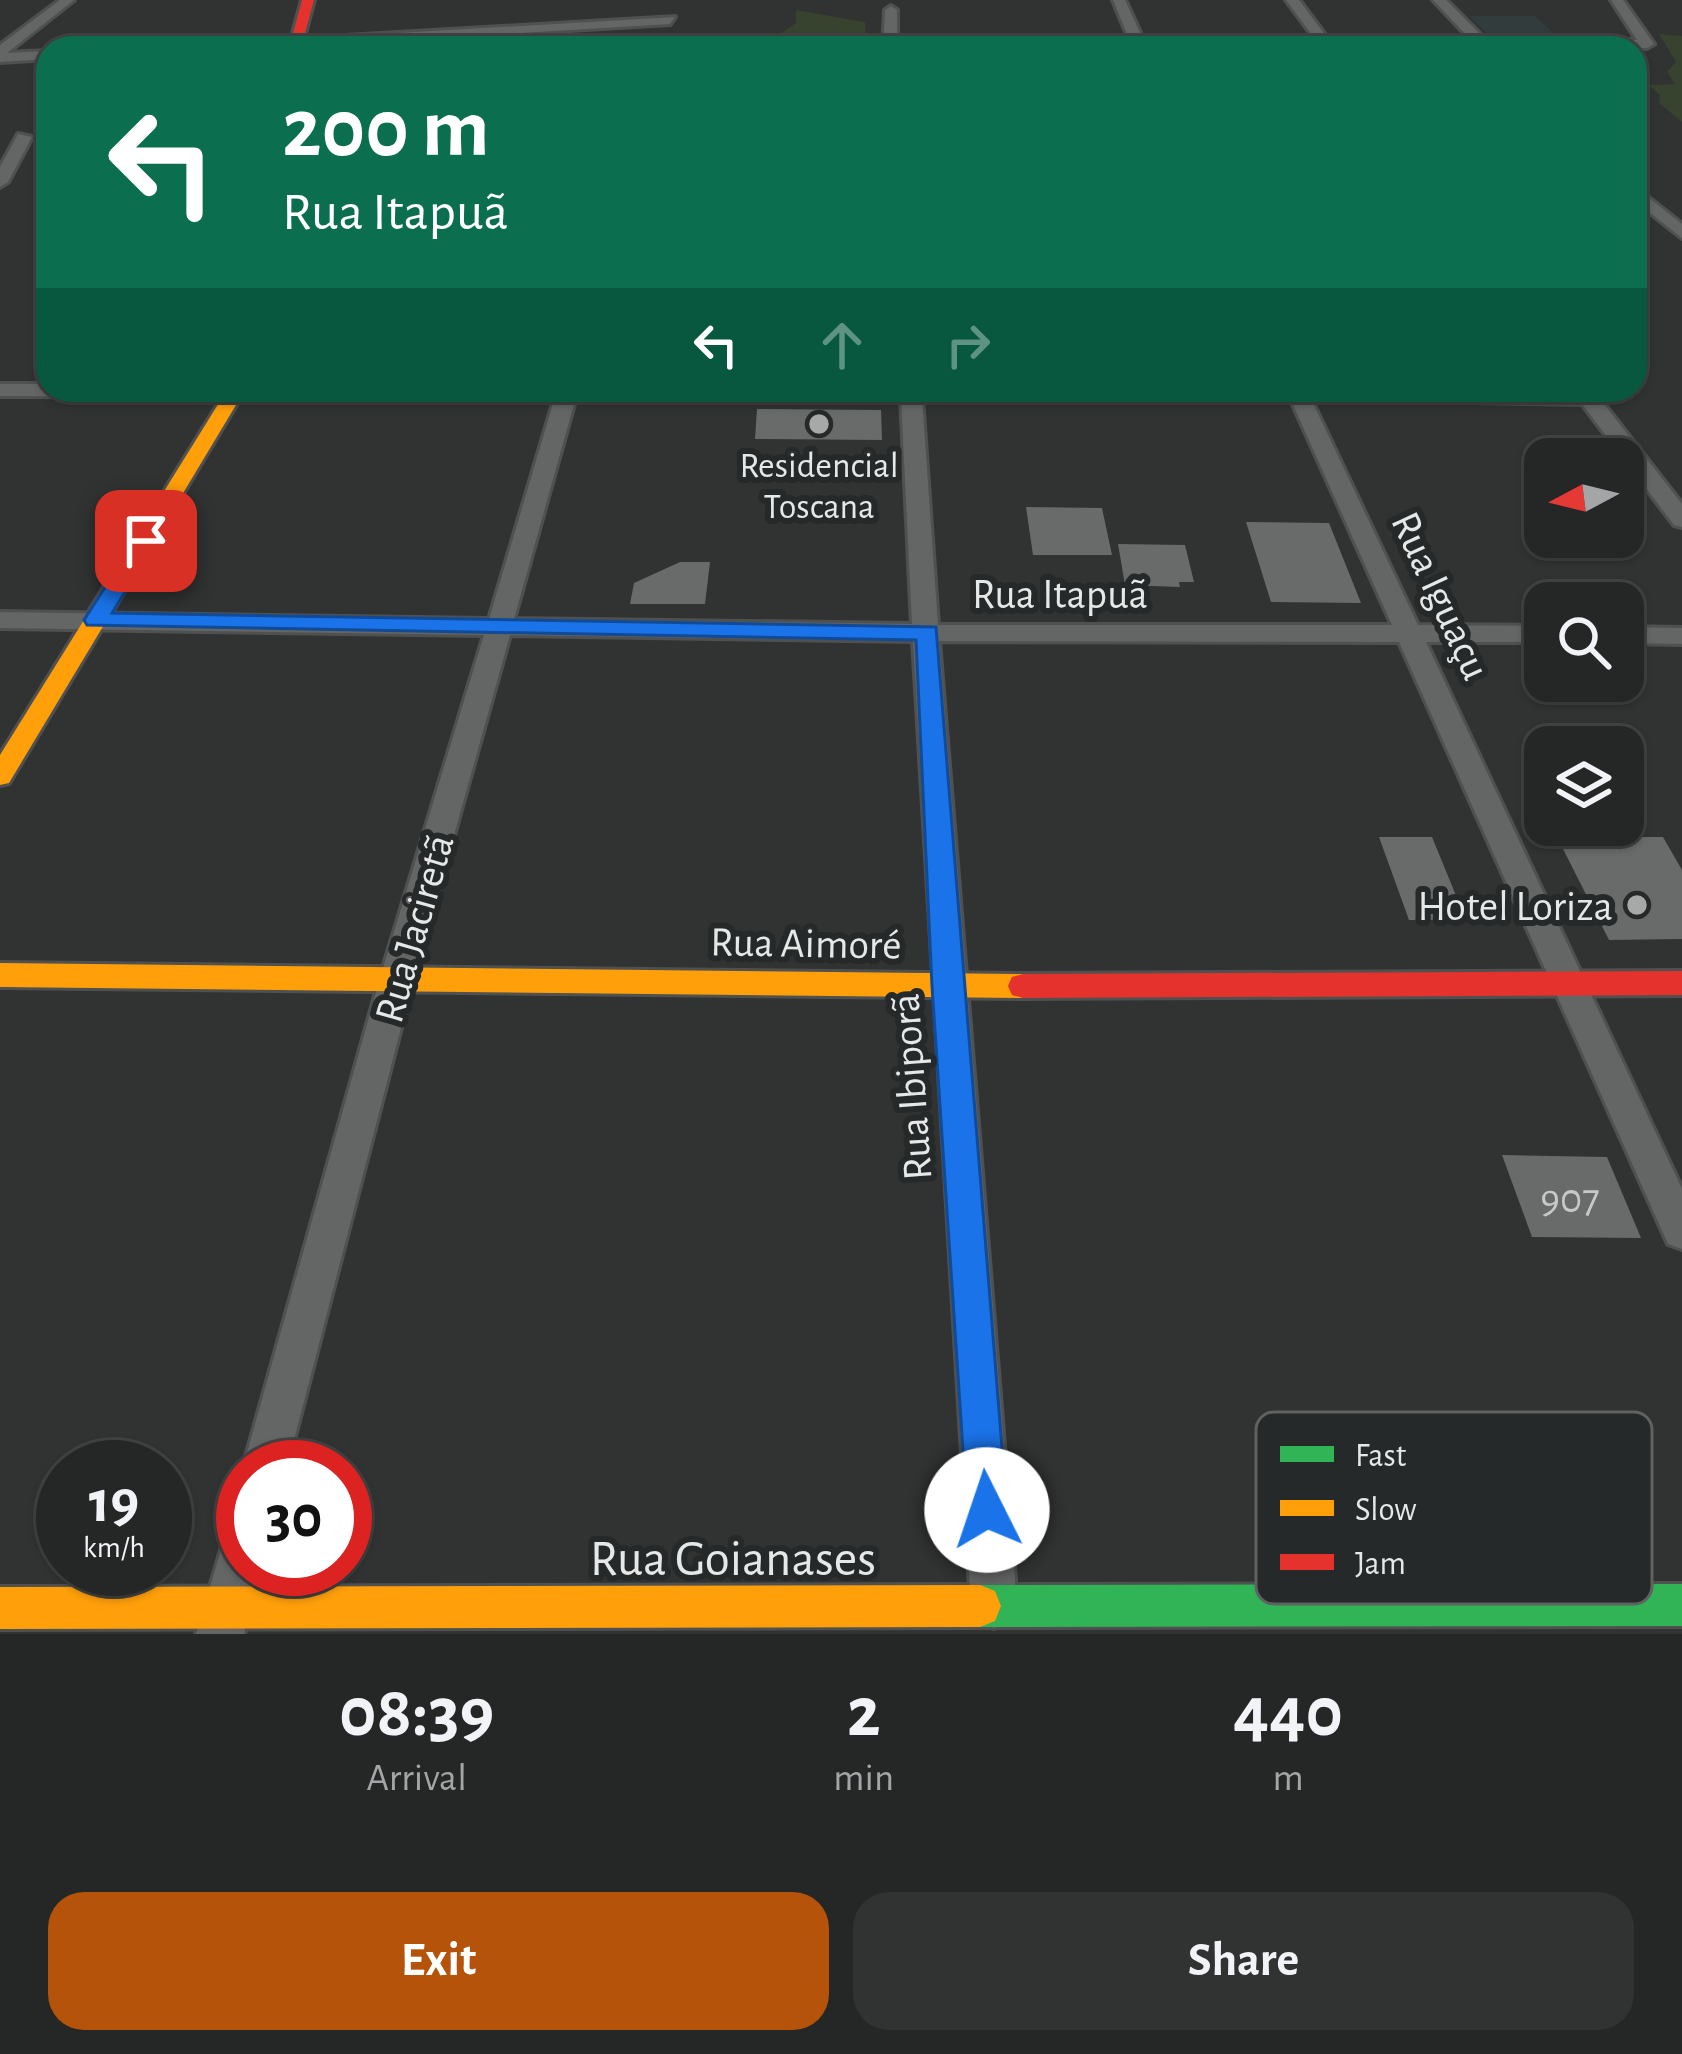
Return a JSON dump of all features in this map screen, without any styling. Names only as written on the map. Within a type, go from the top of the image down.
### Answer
[{"type":"street","points":[[0,55],[68,0]]},
{"type":"street","points":[[299,36],[308,0]]},
{"type":"street","points":[[443,36],[576,27],[668,27],[674,0]]},
{"type":"street","points":[[1119,0],[1135,36]]},
{"type":"street","points":[[1292,0],[1319,36]]},
{"type":"street","points":[[1439,0],[1475,36]]},
{"type":"street","points":[[1617,0],[1642,36]]},
{"type":"street","points":[[890,36],[891,10]]},
{"type":"street","points":[[563,14],[576,27]]},
{"type":"street","points":[[573,36],[576,27]]},
{"type":"street","points":[[0,55],[36,56]]},
{"type":"street","points":[[0,139],[36,136]]},
{"type":"street","points":[[0,182],[24,137]]},
{"type":"street","points":[[1647,202],[1682,233]]},
{"type":"street","points":[[0,390],[36,390]]},
{"type":"street","points":[[0,776],[229,402]]},
{"type":"street","name":"Rua Jaciretã","points":[[272,1440],[397,978],[565,402]]},
{"type":"street","name":"Rua Ibiporã","points":[[912,402],[947,986],[995,1620]]},
{"type":"street","name":"Rua Iguaçu","points":[[1303,402],[1682,1231]]},
{"type":"street","points":[[1591,402],[1682,520]]},
{"type":"street","name":"Rua Itapuã","points":[[0,620],[928,633],[1524,634]]},
{"type":"street","points":[[1644,635],[1682,636]]},
{"type":"street","name":"Rua Aimoré","points":[[0,975],[947,986],[1682,983]]},
{"type":"street","name":"Rua Goianases","points":[[0,1608],[224,1619],[995,1620],[1682,1605]]},
{"type":"shaded area","points":[[1469,16],[1535,16],[1557,36],[1490,36]]},
{"type":"green space","points":[[796,10],[865,22],[866,36],[777,36],[796,23]]},
{"type":"green space","points":[[1659,34],[1682,36],[1682,122],[1659,103],[1660,95],[1649,85],[1675,84],[1667,72],[1676,62]]},
{"type":"building","name":"Residencial Toscana","points":[[757,409],[881,410],[882,440],[755,439]]},
{"type":"building","points":[[1026,507],[1102,508],[1112,555],[1033,555]]},
{"type":"building","points":[[1246,522],[1329,523],[1361,603],[1271,602]]},
{"type":"building","points":[[1118,544],[1185,545],[1194,582],[1179,582],[1180,587],[1125,585]]},
{"type":"building","points":[[680,562],[710,562],[705,604],[630,604],[634,583]]},
{"type":"building","points":[[1379,837],[1432,837],[1466,920],[1409,920]]},
{"type":"building","name":"Hotel Loriza","points":[[1644,837],[1663,837],[1682,870],[1682,939],[1609,940],[1562,846],[1644,846]]},
{"type":"building","points":[[1502,1155],[1607,1157],[1641,1238],[1532,1237]]},
{"type":"traffic: fast","points":[[980,1606],[1682,1605]]},
{"type":"traffic: slow","points":[[0,776],[229,402]]},
{"type":"traffic: slow","points":[[0,975],[1023,986]]},
{"type":"traffic: slow","points":[[0,1608],[980,1606]]},
{"type":"traffic: jam","points":[[298,36],[308,0]]},
{"type":"traffic: jam","points":[[1023,986],[1682,983]]},
{"type":"place","name":"Residencial Toscana","points":[[819,424]]},
{"type":"place","name":"Hotel Loriza","points":[[1637,905]]},
{"type":"route","points":[[146,541],[96,620],[928,633],[947,986],[987,1510]]}]
